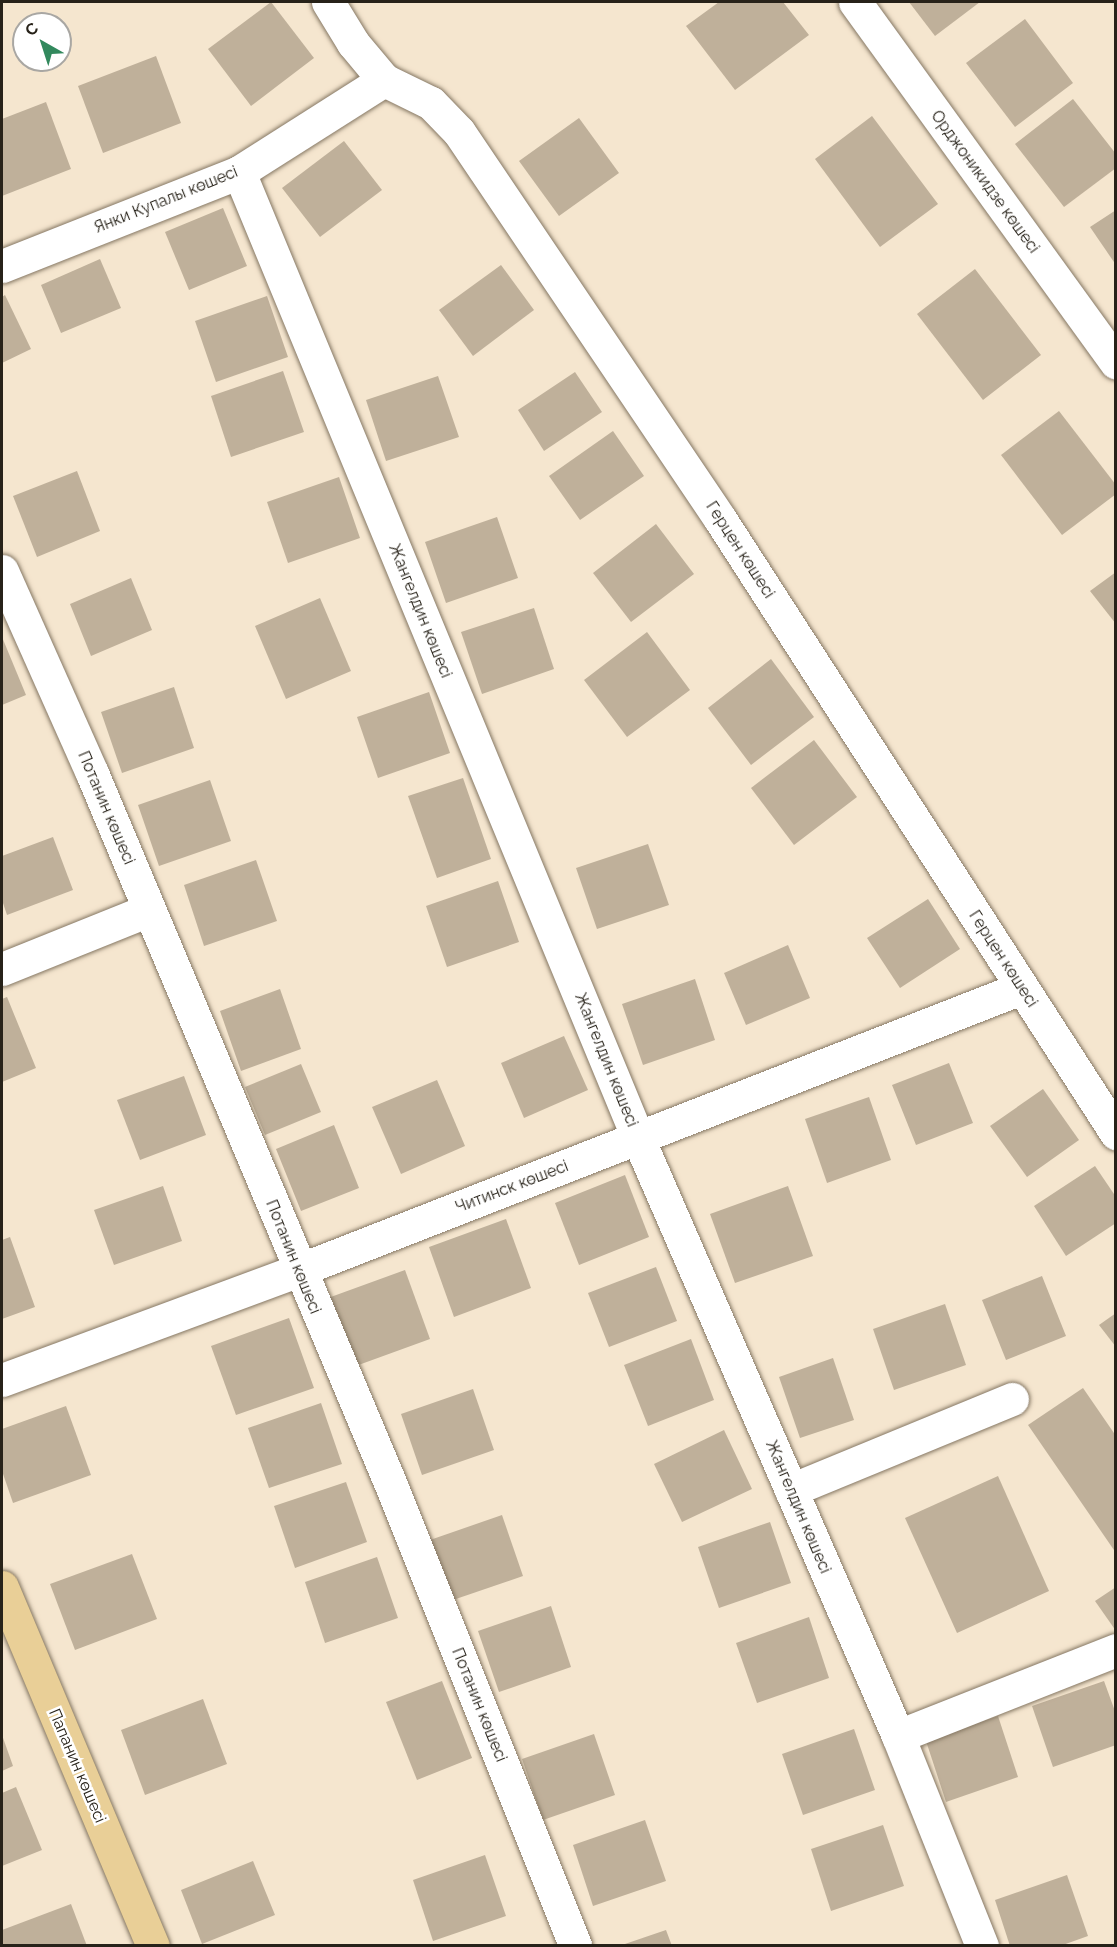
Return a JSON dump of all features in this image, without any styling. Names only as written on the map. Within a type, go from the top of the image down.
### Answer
[{"type":"main road","name":"Папанин көшесі","points":[[2,1587],[153,1946]]},
{"type":"street","name":"Герцен көшесі","points":[[328,2],[353,43],[384,80],[431,103],[459,132],[720,519],[1116,1132]]},
{"type":"street","name":"Орджоникидзе көшесі","points":[[855,2],[1116,362]]},
{"type":"street","name":"Янки Купалы көшесі","points":[[2,266],[239,172],[384,80]]},
{"type":"street","name":"Жангелдин көшесі","points":[[239,172],[638,1138],[898,1736],[982,1946]]},
{"type":"street","name":"Потанин көшесі","points":[[2,571],[149,910],[298,1270],[391,1485],[574,1946]]},
{"type":"street","points":[[2,969],[149,910]]},
{"type":"street","name":"Читинск көшесі","points":[[2,1380],[298,1270],[1021,988]]},
{"type":"street","points":[[791,1490],[1012,1399]]},
{"type":"street","points":[[898,1736],[1116,1650]]},
{"type":"building","points":[[271,2],[314,58],[251,106],[208,49]]},
{"type":"building","points":[[719,2],[783,2],[809,35],[735,90],[686,26]]},
{"type":"building","points":[[909,2],[980,2],[935,36]]},
{"type":"building","points":[[1025,19],[1073,83],[1015,127],[966,63]]},
{"type":"building","points":[[156,56],[181,123],[103,153],[78,86]]},
{"type":"building","points":[[1073,99],[1116,154],[1116,168],[1064,207],[1015,144]]},
{"type":"building","points":[[46,102],[71,169],[2,196],[2,119]]},
{"type":"building","points":[[872,116],[938,204],[880,247],[815,159]]},
{"type":"building","points":[[579,118],[619,173],[559,216],[519,161]]},
{"type":"building","points":[[344,141],[382,190],[320,237],[282,188]]},
{"type":"building","points":[[223,208],[247,266],[189,290],[165,232]]},
{"type":"building","points":[[1116,210],[1116,265],[1090,227]]},
{"type":"building","points":[[100,259],[121,308],[61,333],[41,285]]},
{"type":"building","points":[[501,265],[534,310],[473,356],[439,310]]},
{"type":"building","points":[[975,269],[1041,355],[983,400],[917,314]]},
{"type":"building","points":[[5,295],[31,349],[2,363],[2,297]]},
{"type":"building","points":[[267,296],[288,357],[216,382],[195,321]]},
{"type":"building","points":[[283,371],[304,432],[231,457],[211,396]]},
{"type":"building","points":[[575,372],[602,412],[544,451],[518,410]]},
{"type":"building","points":[[438,376],[459,437],[386,461],[366,400]]},
{"type":"building","points":[[1059,411],[1116,485],[1116,494],[1062,535],[1001,455]]},
{"type":"building","points":[[613,431],[644,476],[580,520],[549,476]]},
{"type":"building","points":[[77,471],[100,531],[37,557],[13,496]]},
{"type":"building","points":[[339,477],[360,538],[288,563],[267,502]]},
{"type":"building","points":[[497,517],[518,578],[446,603],[425,542]]},
{"type":"building","points":[[656,524],[694,574],[631,622],[593,573]]},
{"type":"building","points":[[1116,572],[1116,624],[1090,591]]},
{"type":"building","points":[[131,578],[152,630],[91,656],[70,604]]},
{"type":"building","points":[[320,598],[351,671],[286,699],[255,626]]},
{"type":"building","points":[[534,608],[554,669],[482,694],[461,632]]},
{"type":"building","points":[[647,632],[690,690],[627,737],[584,680]]},
{"type":"building","points":[[2,637],[26,695],[2,705]]},
{"type":"building","points":[[771,659],[814,717],[751,765],[708,708]]},
{"type":"building","points":[[174,687],[194,748],[122,773],[101,712]]},
{"type":"building","points":[[429,692],[450,753],[378,778],[357,717]]},
{"type":"building","points":[[814,740],[857,797],[794,845],[751,788]]},
{"type":"building","points":[[463,778],[491,859],[437,878],[408,796]]},
{"type":"building","points":[[210,780],[231,841],[159,866],[138,805]]},
{"type":"building","points":[[53,837],[73,890],[7,915],[2,900],[2,856]]},
{"type":"building","points":[[648,844],[669,905],[597,929],[576,868]]},
{"type":"building","points":[[256,860],[277,921],[204,946],[184,885]]},
{"type":"building","points":[[498,881],[519,942],[447,967],[426,906]]},
{"type":"building","points":[[928,899],[960,949],[900,988],[867,938]]},
{"type":"building","points":[[788,945],[810,998],[746,1025],[724,973]]},
{"type":"building","points":[[695,979],[715,1040],[643,1065],[622,1004]]},
{"type":"building","points":[[280,989],[301,1049],[241,1071],[220,1011]]},
{"type":"building","points":[[7,997],[36,1068],[2,1082],[2,999]]},
{"type":"building","points":[[564,1036],[588,1090],[524,1118],[501,1063]]},
{"type":"building","points":[[949,1063],[973,1123],[916,1145],[892,1085]]},
{"type":"building","points":[[301,1064],[321,1112],[265,1135],[245,1087]]},
{"type":"building","points":[[184,1076],[206,1135],[140,1160],[117,1100]]},
{"type":"building","points":[[437,1080],[465,1146],[401,1174],[372,1107]]},
{"type":"building","points":[[1043,1089],[1079,1140],[1027,1177],[990,1126]]},
{"type":"building","points":[[869,1097],[891,1160],[827,1183],[805,1119]]},
{"type":"building","points":[[334,1125],[359,1188],[301,1211],[276,1149]]},
{"type":"building","points":[[1095,1166],[1116,1197],[1116,1223],[1066,1256],[1034,1206]]},
{"type":"building","points":[[625,1175],[649,1237],[579,1265],[555,1203]]},
{"type":"building","points":[[163,1186],[182,1241],[114,1265],[94,1210]]},
{"type":"building","points":[[788,1186],[813,1256],[735,1283],[710,1214]]},
{"type":"building","points":[[506,1219],[531,1288],[454,1317],[429,1247]]},
{"type":"building","points":[[10,1237],[35,1307],[2,1319],[2,1240]]},
{"type":"building","points":[[656,1267],[677,1321],[609,1347],[588,1293]]},
{"type":"building","points":[[405,1270],[430,1339],[353,1367],[328,1298]]},
{"type":"building","points":[[1042,1276],[1066,1336],[1006,1360],[982,1300]]},
{"type":"building","points":[[945,1304],[966,1365],[894,1390],[873,1329]]},
{"type":"building","points":[[1116,1313],[1116,1347],[1099,1325]]},
{"type":"building","points":[[289,1318],[314,1388],[236,1415],[211,1346]]},
{"type":"building","points":[[691,1339],[714,1400],[648,1426],[624,1365]]},
{"type":"building","points":[[833,1358],[854,1420],[800,1438],[779,1377]]},
{"type":"building","points":[[1083,1388],[1116,1436],[1116,1553],[1028,1425]]},
{"type":"building","points":[[473,1389],[494,1450],[422,1475],[401,1414]]},
{"type":"building","points":[[321,1403],[342,1464],[269,1488],[248,1428]]},
{"type":"building","points":[[66,1406],[91,1475],[13,1503],[2,1471],[2,1429]]},
{"type":"building","points":[[724,1430],[752,1489],[682,1522],[654,1464]]},
{"type":"building","points":[[998,1476],[1049,1591],[957,1633],[905,1518]]},
{"type":"building","points":[[346,1482],[367,1542],[295,1568],[274,1506]]},
{"type":"building","points":[[502,1515],[523,1576],[450,1601],[430,1540]]},
{"type":"building","points":[[770,1522],[791,1583],[719,1608],[698,1547]]},
{"type":"building","points":[[132,1554],[157,1619],[75,1650],[50,1584]]},
{"type":"building","points":[[377,1557],[398,1618],[325,1643],[305,1582]]},
{"type":"building","points":[[1116,1587],[1116,1631],[1095,1601]]},
{"type":"building","points":[[551,1606],[571,1667],[499,1692],[478,1631]]},
{"type":"building","points":[[809,1617],[829,1678],[757,1703],[736,1643]]},
{"type":"building","points":[[442,1681],[472,1758],[417,1780],[386,1702]]},
{"type":"building","points":[[1104,1681],[1116,1714],[1116,1745],[1053,1767],[1032,1706]]},
{"type":"building","points":[[203,1699],[227,1764],[145,1795],[121,1730]]},
{"type":"building","points":[[998,1716],[1018,1777],[946,1802],[926,1741]]},
{"type":"building","points":[[854,1729],[875,1790],[803,1815],[782,1754]]},
{"type":"building","points":[[594,1734],[615,1795],[543,1820],[522,1759]]},
{"type":"building","points":[[2,1735],[13,1766],[2,1771]]},
{"type":"building","points":[[16,1787],[42,1850],[2,1866],[2,1793]]},
{"type":"building","points":[[645,1820],[666,1881],[593,1906],[573,1845]]},
{"type":"building","points":[[883,1825],[904,1886],[831,1911],[811,1849]]},
{"type":"building","points":[[485,1855],[506,1916],[433,1941],[413,1880]]},
{"type":"building","points":[[253,1861],[275,1915],[202,1944],[181,1890]]},
{"type":"building","points":[[1067,1875],[1088,1936],[1060,1946],[1010,1946],[995,1900]]},
{"type":"building","points":[[71,1904],[87,1946],[2,1946],[2,1930]]},
{"type":"building","points":[[666,1930],[672,1946],[622,1946],[622,1945]]}]
